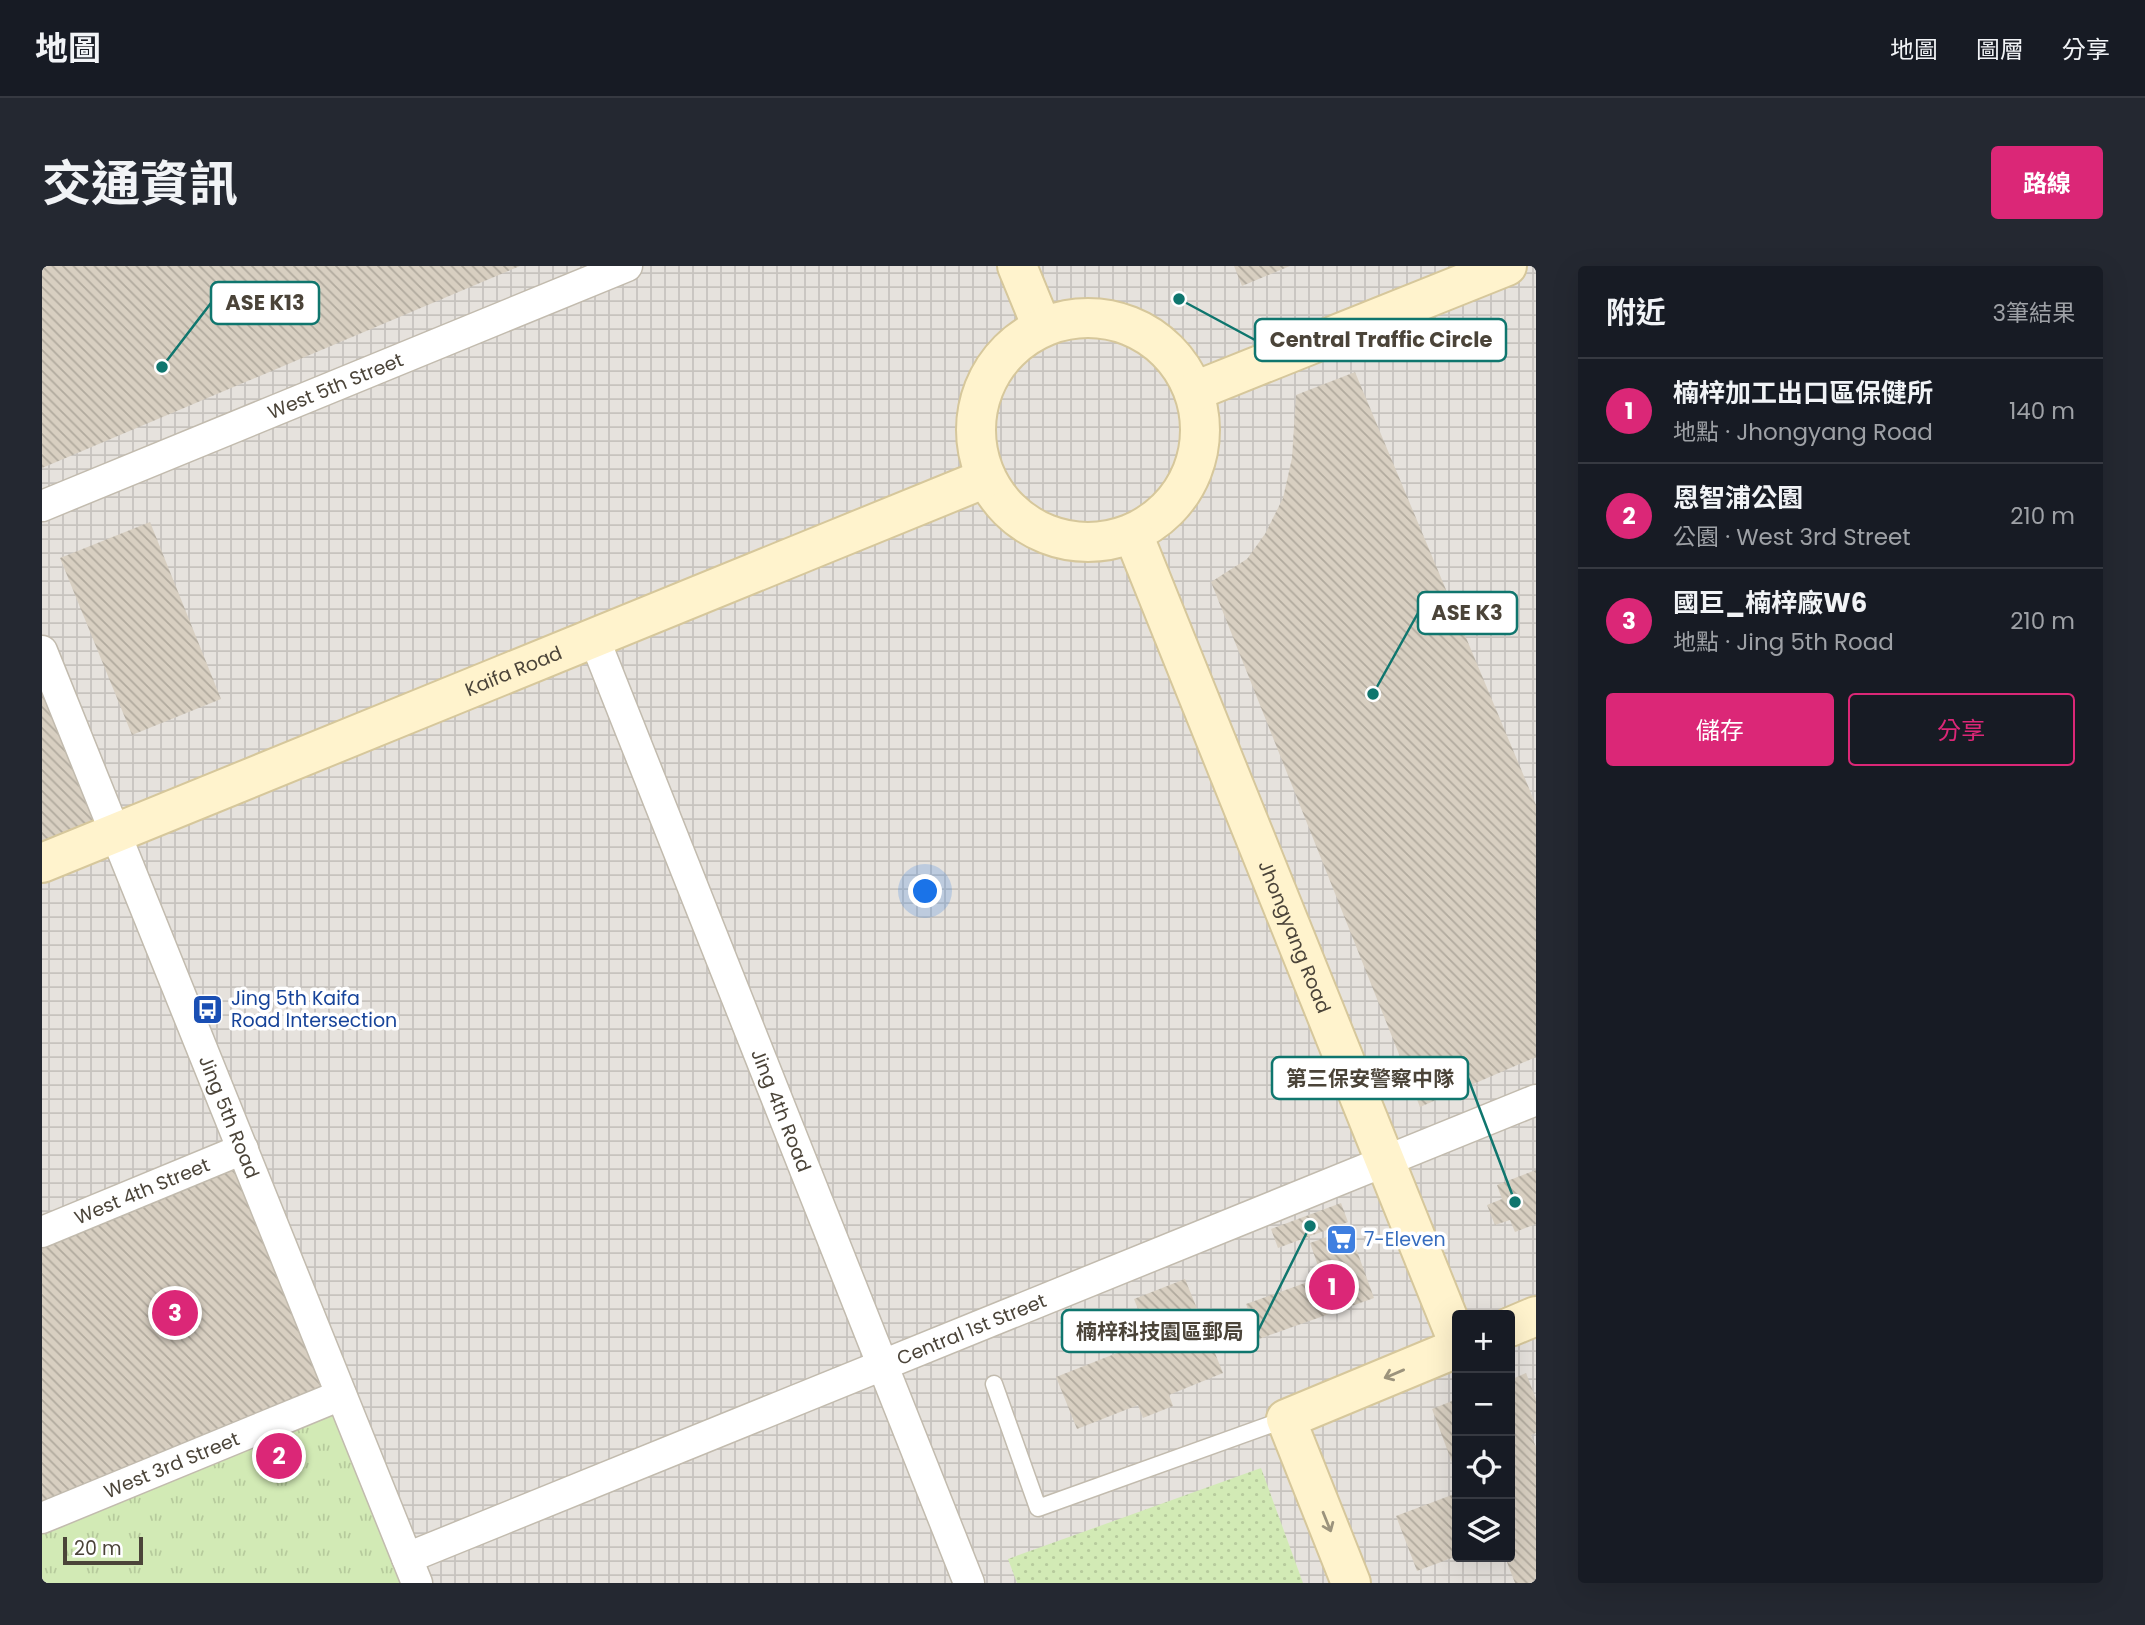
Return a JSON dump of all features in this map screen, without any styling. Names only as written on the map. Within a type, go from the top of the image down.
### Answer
[{"type":"street","name":"West 5th Street","points":[[42,506],[627,266]]},
{"type":"street","points":[[1017,266],[1042,327]]},
{"type":"street","points":[[1195,391],[1507,266]]},
{"type":"street","points":[[1074,318],[1104,318],[1138,329],[1161,344],[1175,358],[1195,391],[1200,411],[1201,438],[1198,458],[1186,486],[1172,506],[1152,523],[1133,534],[1103,542],[1068,541],[1045,534],[1022,521],[1002,503],[986,478],[975,434],[979,400],[991,372],[1003,356],[1021,339],[1042,327],[1074,318]]},
{"type":"street","name":"Kaifa Road","points":[[42,863],[986,478]]},
{"type":"street","name":"Jhongyang Road","points":[[1133,534],[1452,1328]]},
{"type":"street","name":"Jing 4th Road","points":[[594,638],[969,1583]]},
{"type":"street","name":"Jing 5th Road","points":[[42,650],[412,1571]]},
{"type":"street","name":"Central 1st Street","points":[[412,1571],[882,1365],[1536,1100]]},
{"type":"street","name":"West 4th Street","points":[[42,1232],[243,1149]]},
{"type":"street","points":[[1515,1325],[1536,1316]]},
{"type":"street","points":[[1351,1583],[1286,1419],[1452,1350]]},
{"type":"street","name":"West 3rd Street","points":[[42,1518],[341,1395]]},
{"type":"lane","points":[[994,1384],[1038,1508],[1286,1419]]},
{"type":"shaded area","points":[[42,266],[1536,266],[1536,1583],[42,1583]]},
{"type":"green space","points":[[341,1395],[417,1583],[42,1583],[42,1518]]},
{"type":"green space","points":[[1261,1468],[1303,1583],[1017,1583],[1008,1559]]},
{"type":"building","points":[[42,266],[520,266],[42,468]]},
{"type":"building","points":[[1234,266],[1290,266],[1242,286]]},
{"type":"building","points":[[1355,372],[1536,805],[1536,1057],[1420,1107],[1211,582],[1247,559],[1265,534],[1283,498],[1292,458],[1296,395]]},
{"type":"building","points":[[150,522],[221,699],[132,735],[60,558]]},
{"type":"building","points":[[42,651],[116,833],[42,863]]},
{"type":"building","points":[[243,1149],[341,1395],[42,1518],[42,1232]]},
{"type":"building","points":[[1536,1170],[1536,1224],[1515,1232],[1510,1220],[1495,1225],[1487,1205],[1502,1199],[1497,1185]]},
{"type":"building","points":[[1341,1203],[1348,1222],[1278,1248],[1271,1229]]},
{"type":"building","points":[[1349,1229],[1374,1298],[1259,1339],[1246,1304],[1322,1277],[1310,1243]]},
{"type":"building","points":[[1185,1279],[1223,1373],[1169,1395],[1173,1406],[1143,1418],[1138,1405],[1077,1429],[1056,1377],[1150,1340],[1134,1299]]},
{"type":"building","points":[[1526,1373],[1536,1399],[1536,1433],[1531,1435],[1536,1447],[1536,1583],[1515,1583],[1507,1562],[1515,1562],[1515,1378]]},
{"type":"building","points":[[1452,1401],[1452,1462],[1432,1409]]},
{"type":"building","points":[[1452,1495],[1452,1558],[1417,1571],[1396,1516]]},
{"type":"place","name":"Central Traffic Circle","points":[[1179,299]]},
{"type":"place","name":"ASE K13","points":[[162,367]]},
{"type":"place","name":"ASE K3","points":[[1373,694]]},
{"type":"place","name":"Jing 5th Kaifa Road Intersection","points":[[208,1009]]},
{"type":"place","name":"第三保安警察中隊","points":[[1515,1202]]},
{"type":"place","name":"楠梓科技園區郵局","points":[[1310,1226]]},
{"type":"place","name":"7-Eleven","points":[[1341,1239]]},
{"type":"place","name":"楠梓加工出口區保健所","points":[[1332,1287]]},
{"type":"place","name":"國巨_楠梓廠W6","points":[[175,1313]]},
{"type":"place","name":"恩智浦公園","points":[[279,1456]]}]
